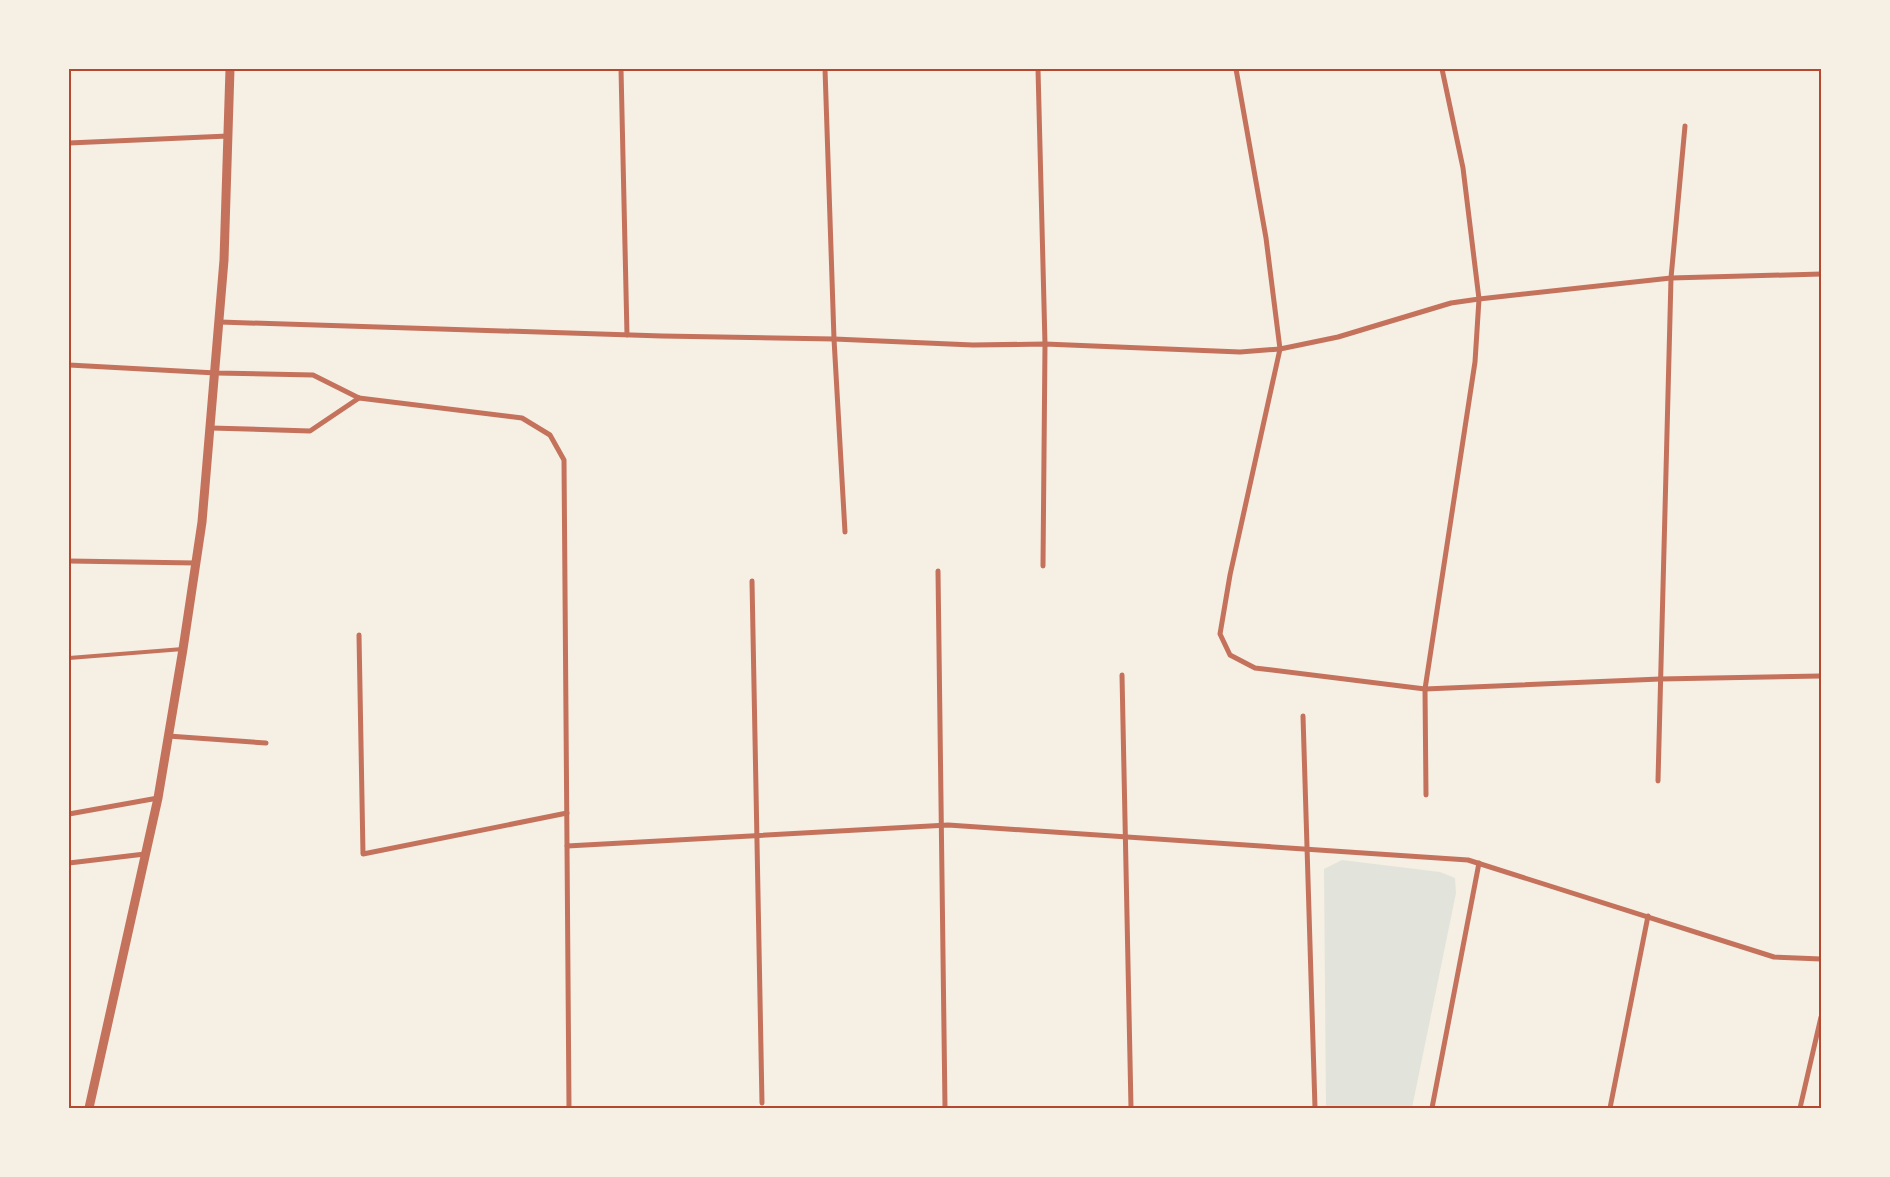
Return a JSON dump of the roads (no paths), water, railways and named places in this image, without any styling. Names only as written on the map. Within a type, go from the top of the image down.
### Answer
[{"type":"street","points":[[89,1108],[158,798],[202,522],[224,260],[230,69]]},
{"type":"street","points":[[621,69],[626,335]]},
{"type":"street","points":[[825,69],[834,339],[845,532]]},
{"type":"street","points":[[1038,69],[1045,344],[1043,566]]},
{"type":"street","points":[[1236,69],[1266,238],[1280,349],[1232,565],[1220,634],[1230,655],[1255,668],[1425,689],[1660,678],[1821,676]]},
{"type":"street","points":[[1426,795],[1425,689],[1475,362],[1479,299],[1463,168],[1442,69]]},
{"type":"street","points":[[1658,781],[1671,278],[1685,126]]},
{"type":"street","points":[[69,143],[229,136]]},
{"type":"street","points":[[220,322],[626,335],[834,339],[973,345],[1045,344],[1240,352],[1280,349],[1338,337],[1451,303],[1479,299],[1671,278],[1821,274]]},
{"type":"street","points":[[69,365],[216,373],[313,375],[359,398],[522,418],[550,435],[564,460],[569,1108]]},
{"type":"street","points":[[211,428],[310,431],[359,398]]},
{"type":"street","points":[[69,561],[196,563]]},
{"type":"street","points":[[938,571],[945,1108]]},
{"type":"street","points":[[752,581],[762,1103]]},
{"type":"street","points":[[359,635],[363,854],[567,813]]},
{"type":"street","points":[[1122,675],[1131,1108]]},
{"type":"street","points":[[1303,716],[1315,1108]]},
{"type":"street","points":[[168,736],[266,743]]},
{"type":"street","points":[[69,814],[158,798]]},
{"type":"street","points":[[567,846],[941,825],[1468,860],[1774,957],[1821,959]]},
{"type":"street","points":[[69,863],[146,854]]},
{"type":"street","points":[[1432,1108],[1479,863]]},
{"type":"street","points":[[1610,1108],[1648,916]]},
{"type":"street","points":[[1800,1108],[1821,1016]]},
{"type":"lane","points":[[69,658],[183,649]]}]
